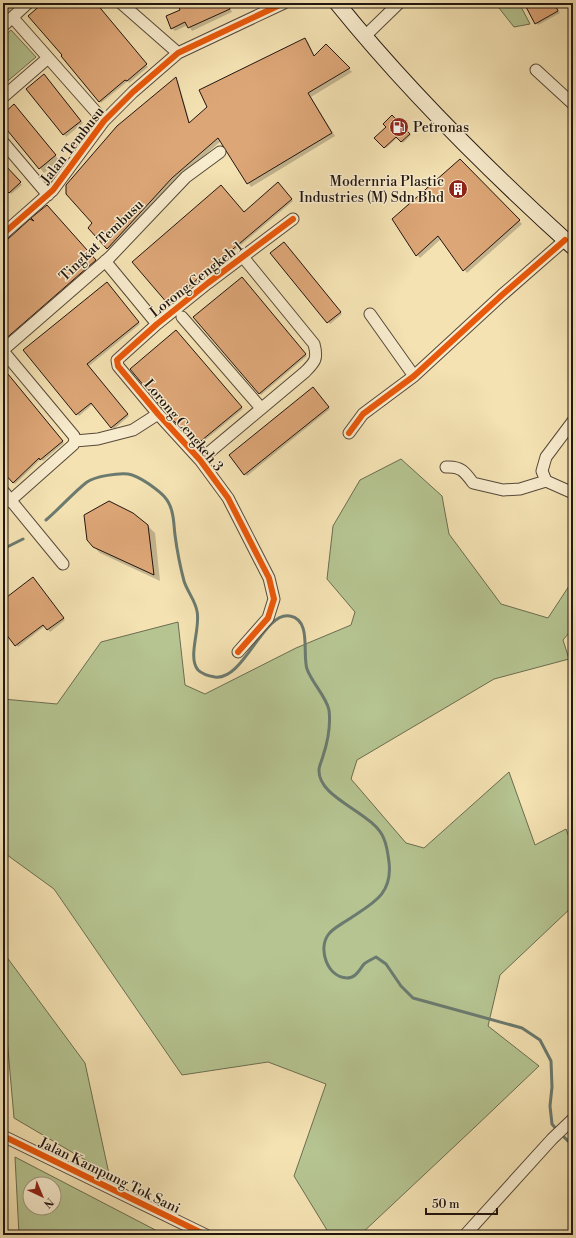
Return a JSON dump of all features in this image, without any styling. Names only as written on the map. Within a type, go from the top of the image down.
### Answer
[{"type":"main road","points":[[337,3],[364,37],[449,128],[491,171],[569,243]]},
{"type":"street","points":[[3,26],[28,3]]},
{"type":"street","points":[[121,3],[178,53]]},
{"type":"street","name":"Jalan Tembusu","points":[[3,234],[53,190],[104,121],[133,92],[178,53],[284,3]]},
{"type":"street","points":[[364,37],[399,3]]},
{"type":"street","points":[[13,18],[104,121]]},
{"type":"street","points":[[3,98],[48,58]]},
{"type":"street","points":[[536,70],[573,104]]},
{"type":"street","points":[[3,142],[48,195]]},
{"type":"street","name":"Tingkat Tembusu","points":[[3,351],[105,261],[186,177],[220,152]]},
{"type":"street","name":"Lorong Cengkeh 1","points":[[117,360],[157,324],[208,283],[293,219]]},
{"type":"street","points":[[349,433],[363,414],[414,376],[502,295],[569,243]]},
{"type":"street","points":[[200,460],[315,362],[316,356],[314,344],[244,257]]},
{"type":"street","points":[[105,261],[157,324]]},
{"type":"street","points":[[370,314],[414,376]]},
{"type":"street","points":[[182,317],[261,408]]},
{"type":"street","points":[[3,351],[74,436],[75,442]]},
{"type":"street","name":"Lorong Cengkeh 3","points":[[117,360],[118,366],[158,414],[200,460],[228,498],[269,578],[274,599],[268,618],[238,652]]},
{"type":"street","points":[[7,501],[75,442],[134,430],[158,414]]},
{"type":"street","points":[[573,421],[546,456],[542,471],[546,480],[573,493]]},
{"type":"street","points":[[446,467],[455,466],[466,473],[473,483],[503,490],[520,489],[546,480]]},
{"type":"street","points":[[3,490],[7,501],[63,564]]},
{"type":"street","points":[[464,1235],[552,1138],[569,1123]]},
{"type":"street","name":"Jalan Kampung Tok Sani","points":[[3,1136],[206,1235]]},
{"type":"green space","points":[[495,3],[519,3],[530,24],[514,27]]},
{"type":"green space","points":[[11,30],[36,57],[3,85],[3,37]]},
{"type":"green space","points":[[401,459],[442,496],[449,534],[501,604],[548,618],[573,580],[573,628],[563,640],[569,659],[494,679],[357,760],[351,779],[406,843],[424,848],[509,772],[535,845],[566,829],[573,848],[573,906],[500,975],[488,1026],[539,1066],[360,1235],[330,1235],[294,1176],[326,1084],[268,1062],[182,1075],[54,889],[3,852],[3,699],[57,704],[101,642],[178,622],[185,685],[205,694],[296,648],[351,625],[355,612],[327,579],[333,526],[360,480]]},
{"type":"green space","points":[[3,952],[85,1063],[109,1174],[14,1118],[3,992]]},
{"type":"green space","points":[[15,1157],[52,1176],[22,1176],[22,1216],[62,1216],[62,1181],[165,1235],[19,1235]]},
{"type":"building","points":[[43,3],[96,3],[147,64],[99,102],[61,56],[62,55],[28,16]]},
{"type":"building","points":[[188,3],[227,3],[230,9],[188,28],[185,22],[171,29],[166,16],[180,10],[179,7]]},
{"type":"building","points":[[524,3],[554,3],[558,11],[535,24]]},
{"type":"building","points":[[305,38],[314,56],[326,44],[350,68],[308,93],[332,133],[247,184],[218,138],[172,178],[107,249],[88,228],[92,223],[66,194],[66,185],[117,126],[176,77],[189,123],[207,107],[199,90]]},
{"type":"building","points":[[44,74],[81,121],[63,135],[26,89]]},
{"type":"building","points":[[14,104],[56,155],[39,169],[3,125],[3,114]]},
{"type":"building","points":[[392,115],[410,134],[401,142],[396,137],[384,148],[374,138],[386,127],[383,124]]},
{"type":"building","name":"Modernria Plastic Industries (M) Sdn Bhd","points":[[460,159],[520,220],[463,271],[438,236],[416,256],[392,219]]},
{"type":"building","points":[[3,163],[21,182],[9,193],[3,187]]},
{"type":"building","points":[[278,182],[292,199],[168,304],[132,262],[221,185],[244,212]]},
{"type":"building","points":[[47,205],[96,260],[3,341],[3,241],[8,239],[30,219],[34,221],[31,218]]},
{"type":"building","points":[[284,242],[341,312],[327,323],[270,253]]},
{"type":"building","points":[[242,277],[306,354],[259,394],[193,317]]},
{"type":"building","points":[[107,282],[139,322],[87,364],[128,414],[111,428],[91,403],[76,415],[23,350]]},
{"type":"building","points":[[176,330],[242,407],[196,445],[163,409],[130,369]]},
{"type":"building","points":[[3,368],[63,441],[40,460],[39,458],[13,483],[3,472]]},
{"type":"building","points":[[313,387],[329,407],[244,475],[229,455]]},
{"type":"building","points":[[109,501],[133,513],[148,525],[154,575],[93,547],[87,540],[84,515]]},
{"type":"building","points":[[33,577],[64,618],[47,630],[43,625],[15,646],[3,630],[3,600]]},
{"type":"waterway","points":[[46,520],[87,482],[107,475],[131,475],[147,482],[164,496],[171,507],[173,515],[175,535],[184,581],[195,603],[197,611],[198,618],[194,650],[195,664],[198,670],[206,675],[215,677],[225,675],[235,668],[245,658],[271,624],[281,617],[290,616],[297,619],[304,631],[307,669],[325,700],[329,710],[329,734],[319,768],[321,780],[327,789],[336,797],[378,829],[384,839],[389,862],[389,874],[384,891],[372,904],[334,929],[328,935],[324,947],[326,961],[334,973],[350,978],[353,977],[364,964],[376,957],[386,964],[401,986],[413,998],[522,1028],[540,1040],[551,1061],[552,1087],[550,1106],[552,1124],[557,1130]]},
{"type":"waterway","points":[[3,549],[23,539]]},
{"type":"waterway","points":[[561,1134],[571,1144],[573,1143]]},
{"type":"cycle path","points":[[3,234],[53,190],[104,121],[133,92],[178,53],[284,3]]},
{"type":"cycle path","points":[[238,652],[268,618],[274,599],[269,578],[228,498],[200,460],[158,414],[118,366],[117,360],[157,324],[208,283],[293,219]]},
{"type":"cycle path","points":[[349,433],[363,414],[414,376],[502,295],[565,240]]},
{"type":"cycle path","points":[[3,1136],[206,1235]]},
{"type":"place","name":"Petronas","points":[[399,127]]},
{"type":"place","name":"Modernria Plastic Industries (M) Sdn Bhd","points":[[458,189]]}]
